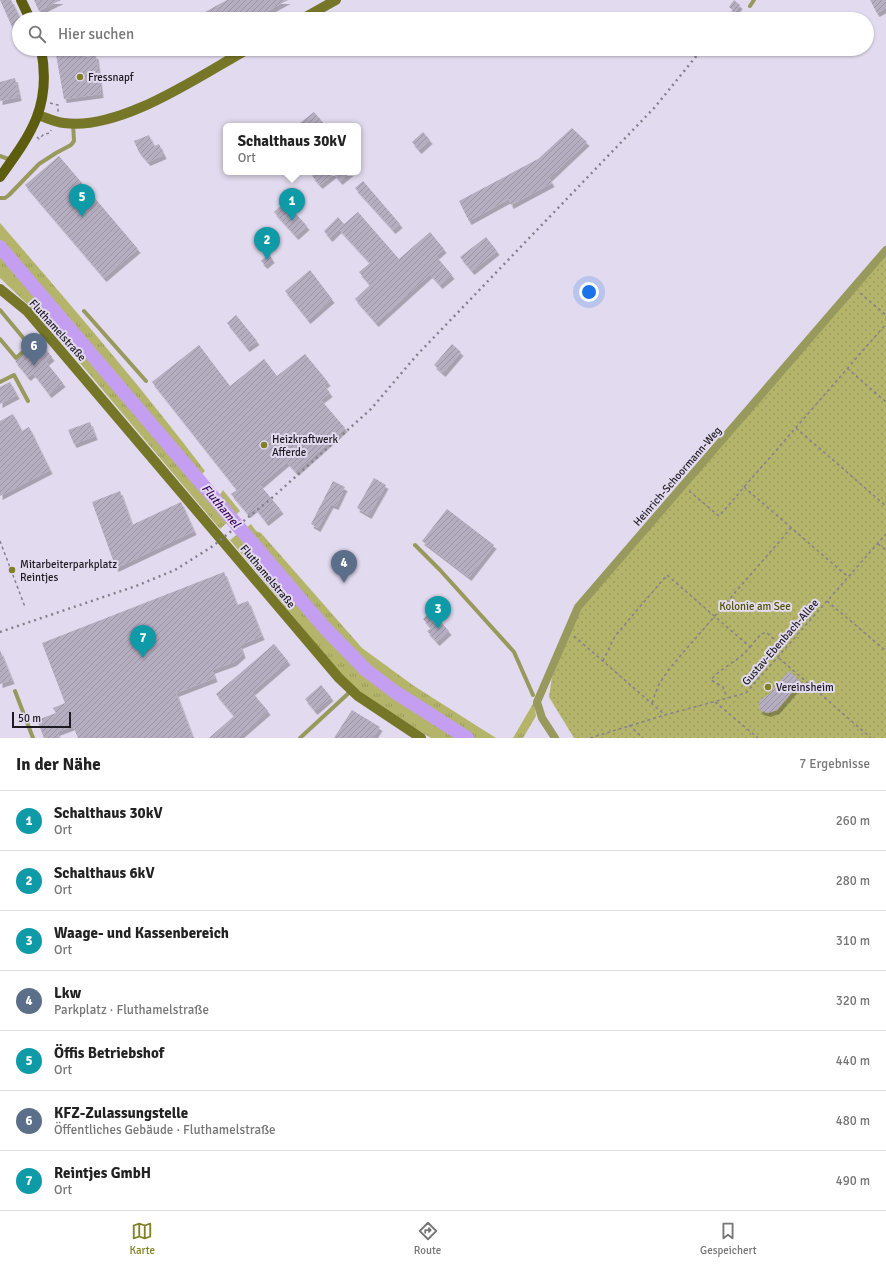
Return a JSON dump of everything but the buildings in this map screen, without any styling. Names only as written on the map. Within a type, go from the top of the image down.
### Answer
[{"type":"main road","points":[[21,0],[27,12]]},
{"type":"main road","points":[[312,12],[325,3],[336,0]]},
{"type":"main road","points":[[0,176],[30,133],[38,115],[45,85],[42,56]]},
{"type":"main road","points":[[38,115],[55,122],[73,124],[106,119],[138,110],[235,56]]},
{"type":"main road","name":"Fluthamelstraße","points":[[0,289],[27,310],[338,677],[358,696],[421,738]]},
{"type":"street","name":"Heinrich-Schoormann-Weg","points":[[555,738],[542,718],[537,702],[578,607],[886,250]]},
{"type":"lane","points":[[748,0],[750,6],[754,0]]},
{"type":"lane","points":[[0,198],[5,198],[9,195],[44,161],[71,145],[74,141],[73,124]]},
{"type":"lane","points":[[0,156],[12,160]]},
{"type":"lane","points":[[0,310],[30,346]]},
{"type":"lane","points":[[84,311],[146,381]]},
{"type":"lane","points":[[0,339],[16,358],[46,332]]},
{"type":"lane","points":[[0,382],[14,375],[28,401]]},
{"type":"lane","points":[[415,544],[514,652],[533,695]]},
{"type":"lane","points":[[300,738],[352,690]]},
{"type":"lane","points":[[15,691],[33,738]]},
{"type":"path","points":[[58,105],[58,111],[63,115]]},
{"type":"path","points":[[30,133],[39,139],[44,134],[50,133]]},
{"type":"path","points":[[854,288],[886,314]]},
{"type":"path","points":[[683,486],[719,516],[886,324]]},
{"type":"path","points":[[847,368],[886,402]]},
{"type":"path","points":[[796,428],[886,506]]},
{"type":"path","points":[[744,487],[848,577]]},
{"type":"path","points":[[652,703],[658,686],[669,669],[791,528]]},
{"type":"path","name":"Gustav-Ebenbach-Allee","points":[[592,738],[629,725],[746,693],[788,648],[886,534]]},
{"type":"path","points":[[0,541],[25,607]]},
{"type":"path","points":[[878,543],[886,550]]},
{"type":"path","points":[[603,661],[615,636],[667,575],[750,647]]},
{"type":"path","points":[[827,601],[886,651]]},
{"type":"path","points":[[567,630],[664,715]]},
{"type":"path","points":[[727,698],[722,687],[711,680],[728,665],[745,654],[760,635],[766,632],[774,640],[788,648]]},
{"type":"path","points":[[779,658],[871,738]]},
{"type":"path","points":[[715,702],[758,738]]},
{"type":"path","points":[[629,725],[643,738]]},
{"type":"green space","points":[[0,223],[155,407],[205,471],[201,475],[212,486],[212,491],[218,498],[223,490],[240,511],[220,529],[42,318],[0,278]]},
{"type":"green space","name":"Kolonie am See","points":[[886,253],[886,738],[574,738],[549,697],[552,677],[579,609]]},
{"type":"green space","points":[[251,524],[256,531],[261,533],[362,648],[414,686],[496,738],[431,738],[372,701],[345,679],[230,540]]},
{"type":"green space","points":[[534,702],[536,716],[523,738],[513,738]]},
{"type":"waterway","name":"Fluthamel","points":[[0,247],[324,627],[366,670],[395,692],[467,738]]},
{"type":"railway","points":[[0,632],[136,586],[175,570],[213,546],[273,497],[371,409],[416,356],[655,107],[696,56]]},
{"type":"place","name":"Fressnapf","points":[[80,77]]},
{"type":"place","name":"Öffis Betriebshof","points":[[82,217]]},
{"type":"place","name":"Schalthaus 30kV","points":[[292,221]]},
{"type":"place","name":"Schalthaus 6kV","points":[[267,260]]},
{"type":"place","name":"KFZ-Zulassungstelle","points":[[34,366]]},
{"type":"place","name":"Heizkraftwerk Afferde","points":[[264,445]]},
{"type":"place","name":"Mitarbeiterparkplatz Reintjes","points":[[12,570]]},
{"type":"place","name":"Lkw","points":[[344,583]]},
{"type":"place","name":"Waage- und Kassenbereich","points":[[438,629]]},
{"type":"place","name":"Reintjes GmbH","points":[[143,658]]},
{"type":"place","name":"Vereinsheim","points":[[768,687]]}]
